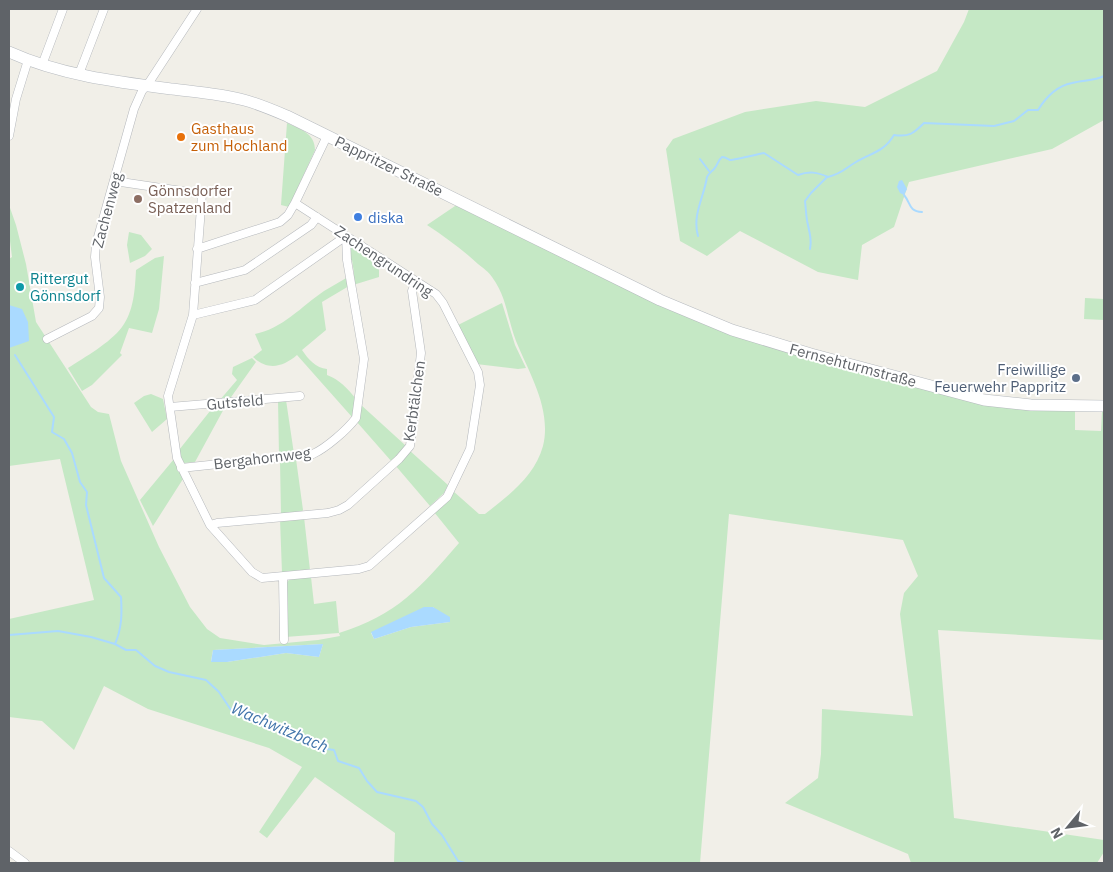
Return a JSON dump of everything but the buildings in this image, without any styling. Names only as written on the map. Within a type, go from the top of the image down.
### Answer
[{"type":"street","points":[[42,64],[63,9]]},
{"type":"street","points":[[79,74],[104,9]]},
{"type":"street","name":"Zachenweg","points":[[48,339],[92,316],[99,308],[100,297],[95,257],[96,244],[134,109],[145,86],[198,9]]},
{"type":"street","name":"Pappritzer Straße","points":[[9,52],[28,60],[79,74],[259,104],[287,116],[660,300],[752,337]]},
{"type":"street","points":[[9,136],[16,99],[28,60]]},
{"type":"street","points":[[197,249],[280,222],[288,215],[295,203],[327,136]]},
{"type":"street","name":"Zachengrundring","points":[[114,181],[202,194],[194,315],[168,396],[177,458],[210,525],[257,576],[262,578],[359,569],[369,566],[447,497],[470,449],[480,385],[478,372],[443,303],[436,294],[295,203]]},
{"type":"street","points":[[195,283],[246,270],[311,225],[317,218]]},
{"type":"street","points":[[194,315],[255,300],[346,236]]},
{"type":"street","name":"Bergahornweg","points":[[181,468],[313,454],[320,451],[356,418],[364,359],[347,260],[346,236]]},
{"type":"street","name":"Kerbtälchen","points":[[210,525],[328,513],[339,510],[348,505],[399,460],[410,446],[421,353],[412,291],[416,281]]},
{"type":"street","name":"Fernsehturmstraße","points":[[752,337],[984,400],[1031,405],[1104,406]]},
{"type":"street","name":"Gutsfeld","points":[[170,408],[300,396]]},
{"type":"street","points":[[283,577],[284,640]]},
{"type":"street","points":[[9,851],[25,863]]},
{"type":"green space","points":[[969,9],[1104,9],[1104,120],[1052,149],[909,182],[894,227],[862,245],[858,280],[818,272],[740,231],[707,256],[680,241],[666,149],[673,139],[745,112],[816,101],[865,107],[937,71],[964,22]]},
{"type":"green space","points":[[287,123],[306,132],[312,139],[315,150],[289,207],[281,205]]},
{"type":"green space","points":[[458,204],[698,321],[962,399],[1075,411],[1075,430],[1101,431],[1102,412],[1104,412],[1104,640],[938,630],[954,818],[1104,840],[1104,852],[1097,863],[911,863],[908,854],[785,803],[818,778],[821,754],[822,709],[913,716],[900,614],[904,593],[918,576],[903,540],[729,514],[700,863],[394,863],[395,833],[315,777],[267,838],[259,832],[302,767],[269,748],[148,709],[104,686],[74,750],[42,721],[9,717],[9,619],[94,600],[60,459],[9,466],[9,259],[12,257],[9,238],[9,205],[26,264],[36,322],[91,407],[98,412],[109,414],[121,461],[159,547],[190,607],[207,629],[220,638],[264,645],[340,636],[339,633],[377,618],[406,598],[420,586],[459,543],[434,512],[453,491],[479,514],[485,514],[527,476],[534,467],[543,446],[545,432],[542,405],[516,341],[501,292],[486,270],[460,248],[427,225]],"holes":[[[433,607],[450,622],[411,627],[374,639],[371,633]],[[323,644],[319,657],[286,653],[227,662],[211,661],[213,650]]]},
{"type":"green space","points":[[129,232],[141,235],[152,249],[145,256],[130,263],[127,245]]},
{"type":"green space","points":[[353,245],[386,266],[379,269],[379,277],[353,285],[352,260],[349,260],[350,247]]},
{"type":"green space","points":[[164,256],[159,309],[152,333],[129,328],[120,353],[122,355],[92,385],[82,391],[68,368],[117,333],[129,314],[136,270],[155,258]]},
{"type":"green space","points":[[348,277],[349,286],[322,302],[326,330],[302,350],[319,367],[327,369],[327,375],[336,379],[356,399],[352,417],[297,355],[281,365],[275,366],[264,364],[253,357],[262,350],[255,334],[283,322],[324,291]]},
{"type":"green space","points":[[1085,298],[1104,299],[1104,320],[1084,319]]},
{"type":"green space","points":[[502,303],[515,345],[526,368],[518,369],[476,364],[458,325]]},
{"type":"green space","points":[[252,358],[256,362],[229,400],[219,401],[237,380],[232,374],[233,367]]},
{"type":"green space","points":[[151,394],[163,399],[167,419],[152,432],[134,403],[144,396]]},
{"type":"green space","points":[[278,400],[286,400],[294,454],[279,456]]},
{"type":"green space","points":[[360,404],[405,445],[403,452],[392,462],[356,421]]},
{"type":"green space","points":[[226,405],[195,462],[184,463],[179,450],[214,406]]},
{"type":"green space","points":[[409,450],[448,485],[444,493],[430,506],[395,465]]},
{"type":"green space","points":[[174,459],[183,479],[153,526],[140,500]]},
{"type":"green space","points":[[296,459],[303,510],[301,513],[281,514],[280,461]]},
{"type":"green space","points":[[304,517],[310,570],[282,573],[280,519]]},
{"type":"green space","points":[[311,577],[314,604],[336,601],[339,633],[285,637],[285,584],[291,578]]},
{"type":"water","points":[[902,180],[907,189],[904,195],[900,193],[897,187],[899,181]]},
{"type":"water","points":[[9,305],[22,309],[28,322],[29,341],[9,348]]},
{"type":"water","points":[[424,607],[433,607],[450,617],[450,622],[411,627],[374,639],[371,632]]},
{"type":"water","points":[[323,644],[319,657],[286,653],[227,662],[211,662],[213,650]]},
{"type":"waterway","points":[[698,236],[697,213],[707,177],[722,157],[730,160],[764,153],[798,175],[813,173],[828,177],[882,149],[894,135],[903,136],[910,134],[924,123],[994,126],[1014,121],[1028,110],[1038,110],[1057,89],[1067,84],[1104,76]]},
{"type":"waterway","points":[[700,159],[709,171]]},
{"type":"waterway","points":[[810,249],[811,239],[805,201],[827,177]]},
{"type":"waterway","points":[[904,195],[914,210],[922,212]]},
{"type":"waterway","name":"Wachwitzbach","points":[[15,355],[54,417],[52,432],[64,439],[72,453],[80,482],[87,492],[86,505],[104,578],[121,597],[121,620],[115,644],[126,650],[136,650],[155,666],[169,672],[206,680],[219,692],[231,710],[270,726],[289,728],[311,739],[320,748],[334,750],[338,761],[359,768],[377,792],[416,801],[423,807],[432,824],[442,835],[458,861],[465,863]]},
{"type":"waterway","points":[[9,635],[58,631],[115,644]]},
{"type":"place","name":"Gasthaus zum Hochland","points":[[181,137]]},
{"type":"place","name":"Gönnsdorfer Spatzenland","points":[[138,199]]},
{"type":"place","name":"diska","points":[[358,217]]},
{"type":"place","name":"Rittergut Gönnsdorf","points":[[20,287]]},
{"type":"place","name":"Freiwillige Feuerwehr Pappritz","points":[[1076,378]]}]
